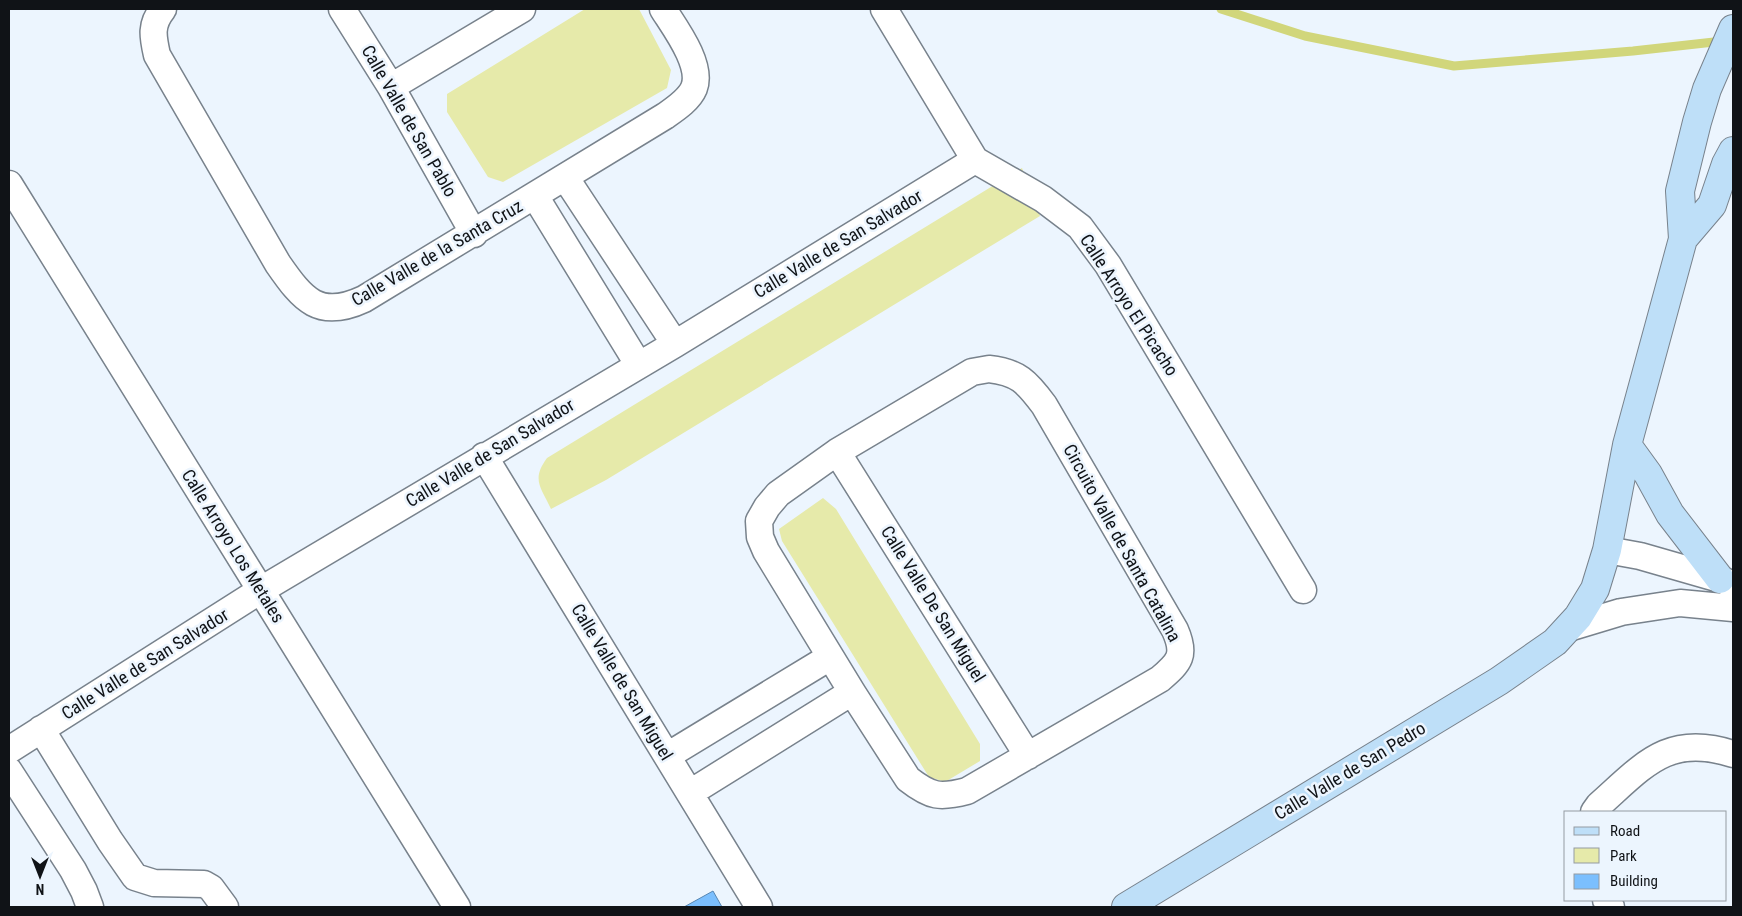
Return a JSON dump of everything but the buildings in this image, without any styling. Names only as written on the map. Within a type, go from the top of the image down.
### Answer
[{"type":"street","name":"Calle Valle de la Santa Cruz","points":[[162,9],[154,23],[153,38],[157,55],[278,264],[303,297],[317,305],[336,308],[364,299],[474,234],[665,116],[683,102],[694,89],[696,74],[682,37],[664,9]]},
{"type":"street","name":"Calle Valle de San Pablo","points":[[342,9],[391,87],[474,234]]},
{"type":"street","points":[[391,87],[522,9]]},
{"type":"street","name":"Calle Arroyo El Picacho","points":[[884,9],[975,160],[1043,199],[1080,227],[1102,258],[1303,590]]},
{"type":"street","points":[[1683,239],[1680,191],[1706,89],[1733,29]]},
{"type":"street","points":[[1683,239],[1712,205],[1726,164],[1733,151]]},
{"type":"street","name":"Calle Valle de San Salvador","points":[[9,750],[261,590],[638,364],[675,344],[975,160]]},
{"type":"street","points":[[565,178],[675,344]]},
{"type":"street","name":"Calle Arroyo Los Metales","points":[[9,184],[457,907]]},
{"type":"street","name":"Calle Valle de la Santa Cruz","points":[[535,196],[638,364]]},
{"type":"street","name":"Calle Valle de San Pedro","points":[[1126,907],[1499,681],[1555,642],[1578,617],[1595,589],[1607,550],[1628,446],[1683,239]]},
{"type":"street","name":"Circuito Valle de Santa Catalina","points":[[989,368],[1007,371],[1031,387],[1044,405],[1175,630],[1182,649],[1179,658],[1171,670],[1160,679],[967,791],[935,795],[921,789],[908,779],[830,658],[766,552],[760,537],[759,521],[767,507],[778,494],[837,452],[972,372],[989,368]]},
{"type":"street","points":[[1628,446],[1648,474],[1670,514],[1727,582]]},
{"type":"street","name":"Calle Valle De San Miguel","points":[[837,452],[1028,756]]},
{"type":"street","name":"Calle Valle de San Miguel","points":[[484,456],[759,907]]},
{"type":"street","points":[[1607,550],[1640,556],[1727,582]]},
{"type":"street","name":"Calle Valle de San Pedro","points":[[1568,628],[1621,612],[1680,604],[1733,608]]},
{"type":"street","points":[[667,756],[830,658]]},
{"type":"street","points":[[690,793],[852,692]]},
{"type":"street","points":[[41,729],[134,877],[154,883],[204,884],[211,888],[225,907]]},
{"type":"street","points":[[1595,811],[1646,762],[1666,752],[1690,746],[1719,749],[1733,754]]},
{"type":"street","points":[[9,771],[73,870],[90,907]]},
{"type":"green space","points":[[585,9],[639,9],[671,70],[667,88],[503,182],[488,177],[447,112],[447,94]]},
{"type":"green space","points":[[1022,168],[1040,216],[606,480],[551,509],[539,484],[539,472],[547,458]]},
{"type":"green space","points":[[823,498],[836,509],[980,744],[980,761],[945,782],[929,777],[782,541],[779,529]]},
{"type":"waterway","points":[[1221,9],[1305,36],[1454,66],[1633,51],[1723,41]]}]
